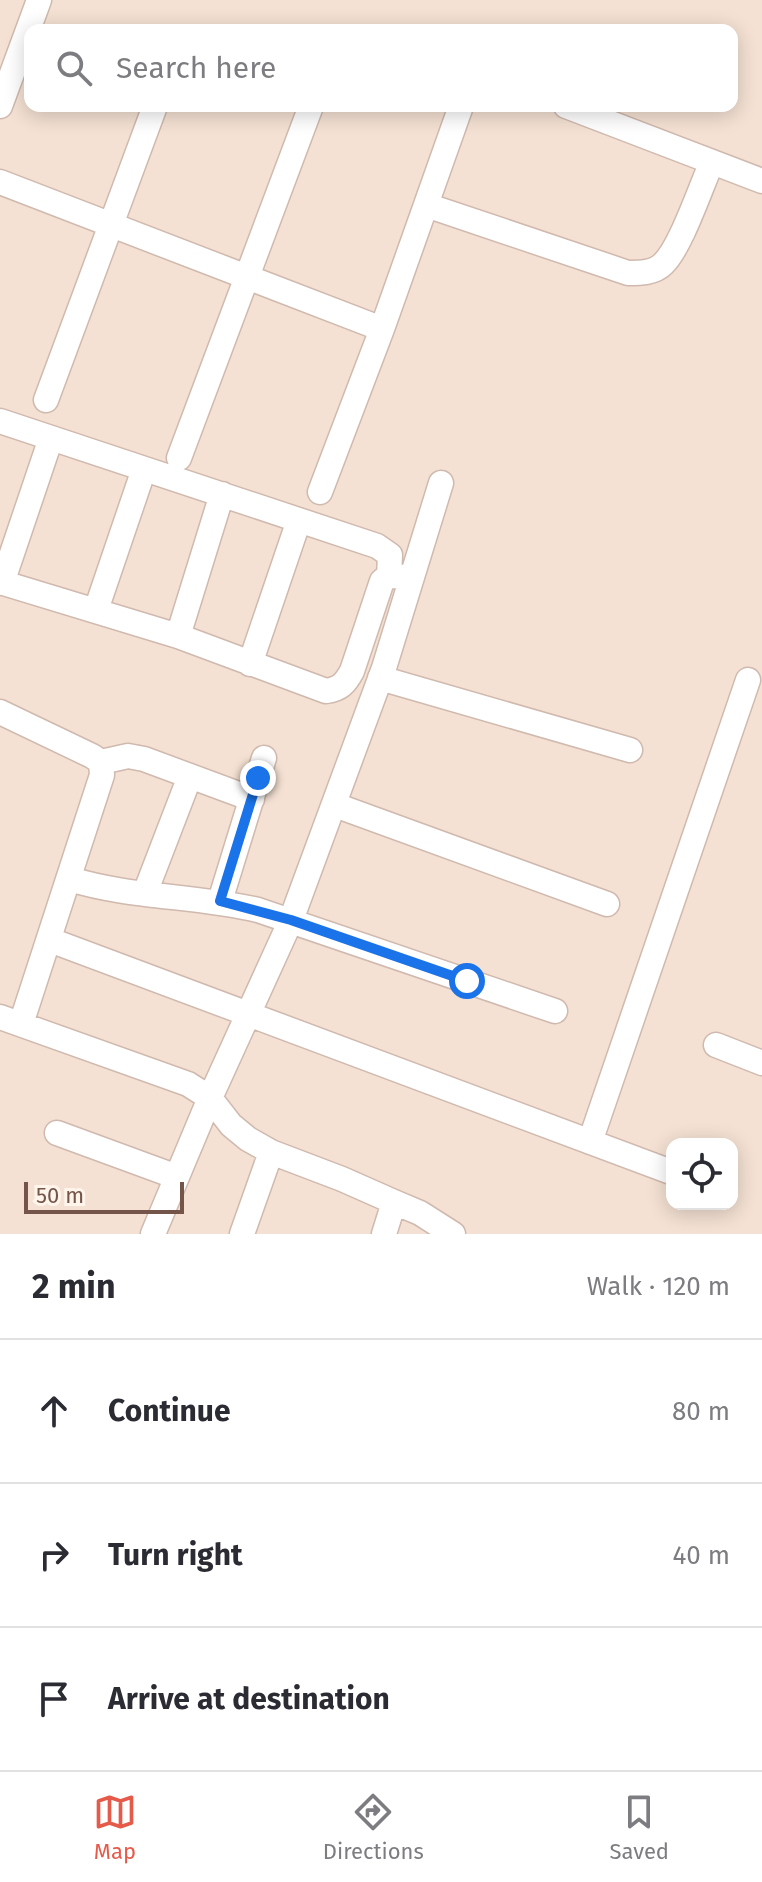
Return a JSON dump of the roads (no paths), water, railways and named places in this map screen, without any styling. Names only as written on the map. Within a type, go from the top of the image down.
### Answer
[{"type":"street","points":[[30,24],[39,0]]},
{"type":"street","points":[[0,106],[24,41]]},
{"type":"street","points":[[46,400],[153,112]]},
{"type":"street","points":[[179,458],[309,112]]},
{"type":"street","points":[[320,492],[459,112]]},
{"type":"street","points":[[582,112],[762,181]]},
{"type":"street","points":[[426,205],[628,273],[648,272],[663,264],[677,244],[712,162]]},
{"type":"street","points":[[0,182],[382,329]]},
{"type":"street","points":[[0,421],[377,546],[390,555],[401,576]]},
{"type":"street","points":[[51,438],[1,583],[178,636],[326,691],[345,684],[352,671],[382,581],[401,576]]},
{"type":"street","points":[[96,610],[144,469]]},
{"type":"street","points":[[153,1234],[210,1098],[291,920],[380,678],[401,576],[441,483]]},
{"type":"street","points":[[178,636],[222,494]]},
{"type":"street","points":[[250,664],[299,520]]},
{"type":"street","points":[[380,678],[630,750]]},
{"type":"street","points":[[590,1142],[748,680]]},
{"type":"street","points":[[0,712],[101,762],[128,756],[252,799]]},
{"type":"street","points":[[220,901],[264,758]]},
{"type":"street","points":[[101,762],[102,775],[50,940],[10,1021],[188,1084],[210,1098],[231,1125],[248,1139],[271,1152],[420,1213],[453,1234]]},
{"type":"street","points":[[145,893],[190,776]]},
{"type":"street","points":[[335,805],[607,904]]},
{"type":"street","points":[[70,879],[99,888],[220,901],[291,920],[555,1011]]},
{"type":"street","points":[[50,940],[666,1170]]},
{"type":"street","points":[[716,1045],[762,1063]]},
{"type":"street","points":[[57,1133],[177,1177]]},
{"type":"street","points":[[242,1234],[271,1152]]},
{"type":"street","points":[[384,1234],[394,1202]]}]
